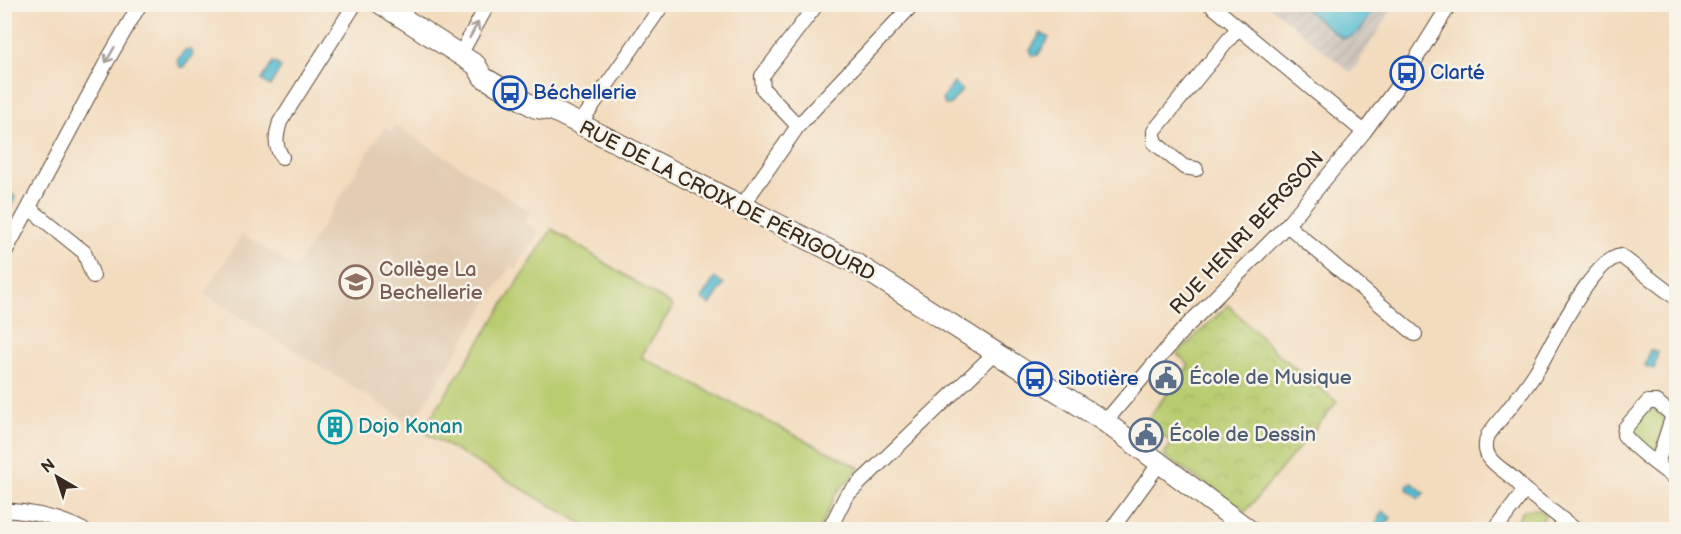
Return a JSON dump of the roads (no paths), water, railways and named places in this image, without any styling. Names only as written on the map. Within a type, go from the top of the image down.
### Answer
[{"type":"street","points":[[4,254],[140,4]]},
{"type":"street","points":[[282,157],[276,149],[276,133],[280,122],[356,4]]},
{"type":"street","name":"RUE DE LA CROIX DE PÉRIGOURD","points":[[381,4],[476,65],[483,77],[536,108],[554,111],[579,126],[855,263],[1105,422],[1249,530]]},
{"type":"street","points":[[460,55],[488,4]]},
{"type":"street","points":[[579,126],[663,4]]},
{"type":"street","points":[[798,126],[763,89],[762,76],[817,4]]},
{"type":"street","points":[[742,206],[798,126],[913,4]]},
{"type":"street","points":[[1210,4],[1364,132]]},
{"type":"street","name":"RUE HENRI BERGSON","points":[[1105,422],[1182,331],[1287,225],[1364,132],[1407,73],[1450,4]]},
{"type":"street","points":[[1196,169],[1179,164],[1154,142],[1154,131],[1238,28]]},
{"type":"street","points":[[29,208],[84,252],[93,276]]},
{"type":"street","points":[[1287,225],[1415,334]]},
{"type":"street","points":[[1576,530],[1491,461],[1484,444],[1488,435],[1535,374],[1573,304],[1609,259],[1621,256],[1677,298]]},
{"type":"street","points":[[829,530],[846,496],[995,353]]},
{"type":"street","points":[[1111,530],[1159,464]]},
{"type":"street","points":[[1657,464],[1677,479]]},
{"type":"street","points":[[1495,530],[1522,494],[1522,488]]},
{"type":"street","points":[[4,510],[69,522],[83,530]]},
{"type":"water","points":[[1300,5],[1377,5],[1358,33],[1347,38],[1340,37]]},
{"type":"water","points":[[1041,33],[1049,38],[1038,55],[1033,56],[1030,50]]},
{"type":"water","points":[[185,50],[191,50],[193,55],[184,67],[180,67],[177,61]]},
{"type":"water","points":[[273,62],[281,67],[270,86],[262,80]]},
{"type":"water","points":[[954,83],[962,90],[950,105],[945,105],[942,99]]},
{"type":"water","points":[[8,194],[13,194],[15,198],[5,219],[5,200]]},
{"type":"water","points":[[715,278],[724,284],[710,305],[701,299]]},
{"type":"water","points":[[1650,350],[1658,352],[1654,369],[1645,366]]},
{"type":"water","points":[[1412,483],[1425,493],[1419,499],[1407,489],[1408,484]]},
{"type":"water","points":[[1383,511],[1391,518],[1380,529],[1375,525]]},
{"type":"place","name":"Clarté","points":[[1407,73]]},
{"type":"place","name":"Béchellerie","points":[[510,93]]},
{"type":"place","name":"Collège La Bechellerie","points":[[356,282]]},
{"type":"place","name":"École de Musique","points":[[1166,378]]},
{"type":"place","name":"Sibotière","points":[[1035,379]]},
{"type":"place","name":"Dojo Konan","points":[[335,427]]},
{"type":"place","name":"École de Dessin","points":[[1146,435]]}]
